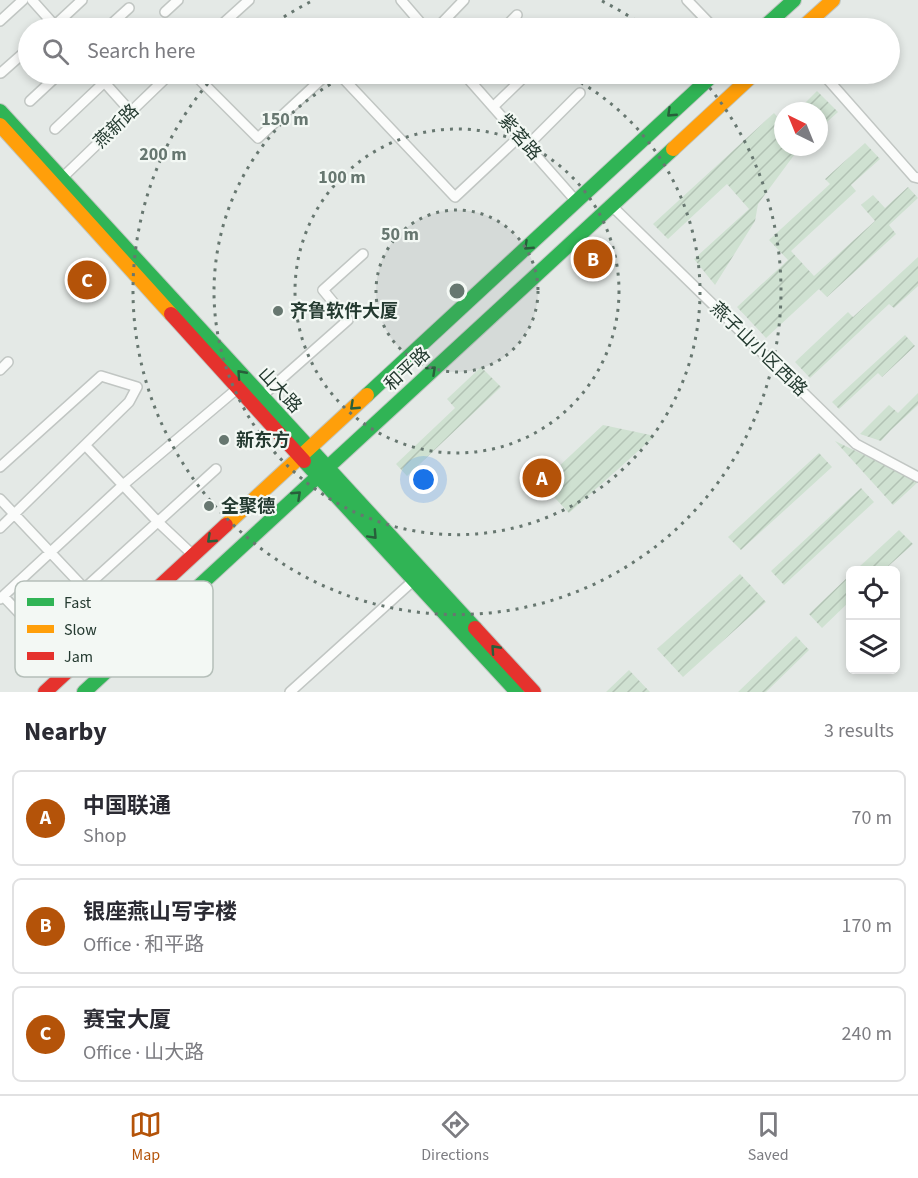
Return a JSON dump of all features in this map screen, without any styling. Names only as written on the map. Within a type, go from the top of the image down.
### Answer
[{"type":"main road","points":[[779,18],[794,0]]},
{"type":"main road","points":[[813,18],[833,0]]},
{"type":"main road","name":"和平路","points":[[165,581],[703,84]]},
{"type":"main road","name":"和平路","points":[[205,581],[743,84]]},
{"type":"main road","name":"山大路","points":[[0,111],[262,396],[305,452]]},
{"type":"main road","name":"山大路","points":[[0,125],[238,388],[305,452],[534,692]]},
{"type":"main road","name":"山大路","points":[[323,472],[414,580],[517,692]]},
{"type":"main road","name":"和平路","points":[[45,692],[61,677]]},
{"type":"main road","name":"和平路","points":[[84,692],[100,677]]},
{"type":"street","points":[[0,21],[23,0]]},
{"type":"street","points":[[32,0],[46,18]]},
{"type":"street","points":[[64,18],[82,0]]},
{"type":"street","points":[[165,12],[178,0]]},
{"type":"street","points":[[229,18],[249,0]]},
{"type":"street","points":[[401,0],[416,18]]},
{"type":"street","points":[[447,18],[464,0]]},
{"type":"street","points":[[687,0],[704,18]]},
{"type":"street","points":[[118,18],[129,8]]},
{"type":"street","points":[[514,18],[517,15]]},
{"type":"street","points":[[1,73],[18,58]]},
{"type":"street","points":[[30,101],[48,84]]},
{"type":"street","points":[[56,129],[102,84]]},
{"type":"street","points":[[106,84],[131,112]]},
{"type":"street","name":"燕新路","points":[[62,178],[160,84]]},
{"type":"street","points":[[204,84],[258,138],[316,84]]},
{"type":"street","points":[[348,84],[455,197],[519,137]]},
{"type":"street","name":"紫茗路","points":[[473,84],[576,201]]},
{"type":"street","points":[[494,107],[518,84]]},
{"type":"street","points":[[833,84],[914,177],[918,178]]},
{"type":"street","points":[[527,146],[580,93]]},
{"type":"street","name":"燕子山小区西路","points":[[610,206],[856,444],[918,477]]},
{"type":"street","points":[[262,396],[348,320],[323,290],[363,254]]},
{"type":"street","points":[[0,370],[8,363]]},
{"type":"street","points":[[0,467],[101,376],[137,387],[129,402],[0,528]]},
{"type":"street","points":[[19,581],[123,485],[238,388]]},
{"type":"street","points":[[85,445],[158,522],[193,555]]},
{"type":"street","points":[[93,581],[216,469]]},
{"type":"street","points":[[0,500],[78,581]]},
{"type":"street","points":[[290,692],[414,580]]},
{"type":"street","points":[[15,584],[1,597],[15,611]]},
{"type":"green space","points":[[817,91],[828,102],[806,102]]},
{"type":"green space","points":[[828,102],[838,112],[828,121]]},
{"type":"green space","points":[[774,113],[774,156],[793,156],[758,204],[755,221],[715,285],[694,259],[749,209],[727,184],[668,239],[653,224]]},
{"type":"green space","points":[[865,143],[880,159],[851,185],[856,191],[791,251],[814,276],[875,221],[861,205],[873,195],[885,208],[908,187],[918,198],[889,225],[896,234],[827,297],[819,289],[766,338],[737,307],[788,260],[769,240],[830,184],[825,179]]},
{"type":"green space","points":[[918,257],[918,286],[894,308],[889,304],[810,378],[795,362],[848,312],[853,317]]},
{"type":"green space","points":[[905,335],[915,346],[882,377],[878,373],[839,409],[832,402]]},
{"type":"green space","points":[[481,367],[501,387],[407,476],[396,464],[455,408],[447,399]]},
{"type":"green space","points":[[918,393],[918,405],[881,441],[860,434],[889,405],[898,413]]},
{"type":"green space","points":[[603,425],[655,436],[569,513],[541,483]]},
{"type":"green space","points":[[835,441],[918,481],[918,482],[893,505]]},
{"type":"green space","points":[[819,453],[832,467],[741,550],[728,537]]},
{"type":"green space","points":[[861,488],[874,502],[784,585],[771,571]]},
{"type":"green space","points":[[899,530],[913,544],[888,566],[860,566]]},
{"type":"green space","points":[[740,574],[766,602],[683,677],[657,649]]},
{"type":"green space","points":[[846,579],[846,605],[822,628],[809,614]]},
{"type":"green space","points":[[796,636],[809,650],[766,692],[738,692]]},
{"type":"green space","points":[[629,670],[650,692],[606,692]]},
{"type":"traffic: fast","points":[[774,18],[794,0]]},
{"type":"traffic: fast","points":[[367,395],[703,84]]},
{"type":"traffic: fast","points":[[0,111],[475,628]]},
{"type":"traffic: fast","points":[[204,581],[673,149]]},
{"type":"traffic: fast","points":[[304,461],[517,692]]},
{"type":"traffic: fast","points":[[84,692],[100,677]]},
{"type":"traffic: slow","points":[[813,18],[833,0]]},
{"type":"traffic: slow","points":[[673,149],[743,84]]},
{"type":"traffic: slow","points":[[0,125],[171,314]]},
{"type":"traffic: slow","points":[[226,525],[367,395]]},
{"type":"traffic: jam","points":[[171,314],[304,461]]},
{"type":"traffic: jam","points":[[165,581],[226,525]]},
{"type":"traffic: jam","points":[[475,628],[534,692]]},
{"type":"traffic: jam","points":[[45,692],[61,677]]},
{"type":"place","name":"银座燕山写字楼","points":[[593,259]]},
{"type":"place","name":"赛宝大厦","points":[[87,280]]},
{"type":"place","name":"齐鲁软件大厦","points":[[278,311]]},
{"type":"place","name":"新东方","points":[[224,440]]},
{"type":"place","name":"中国联通","points":[[542,478]]},
{"type":"place","name":"全聚德","points":[[209,506]]}]
